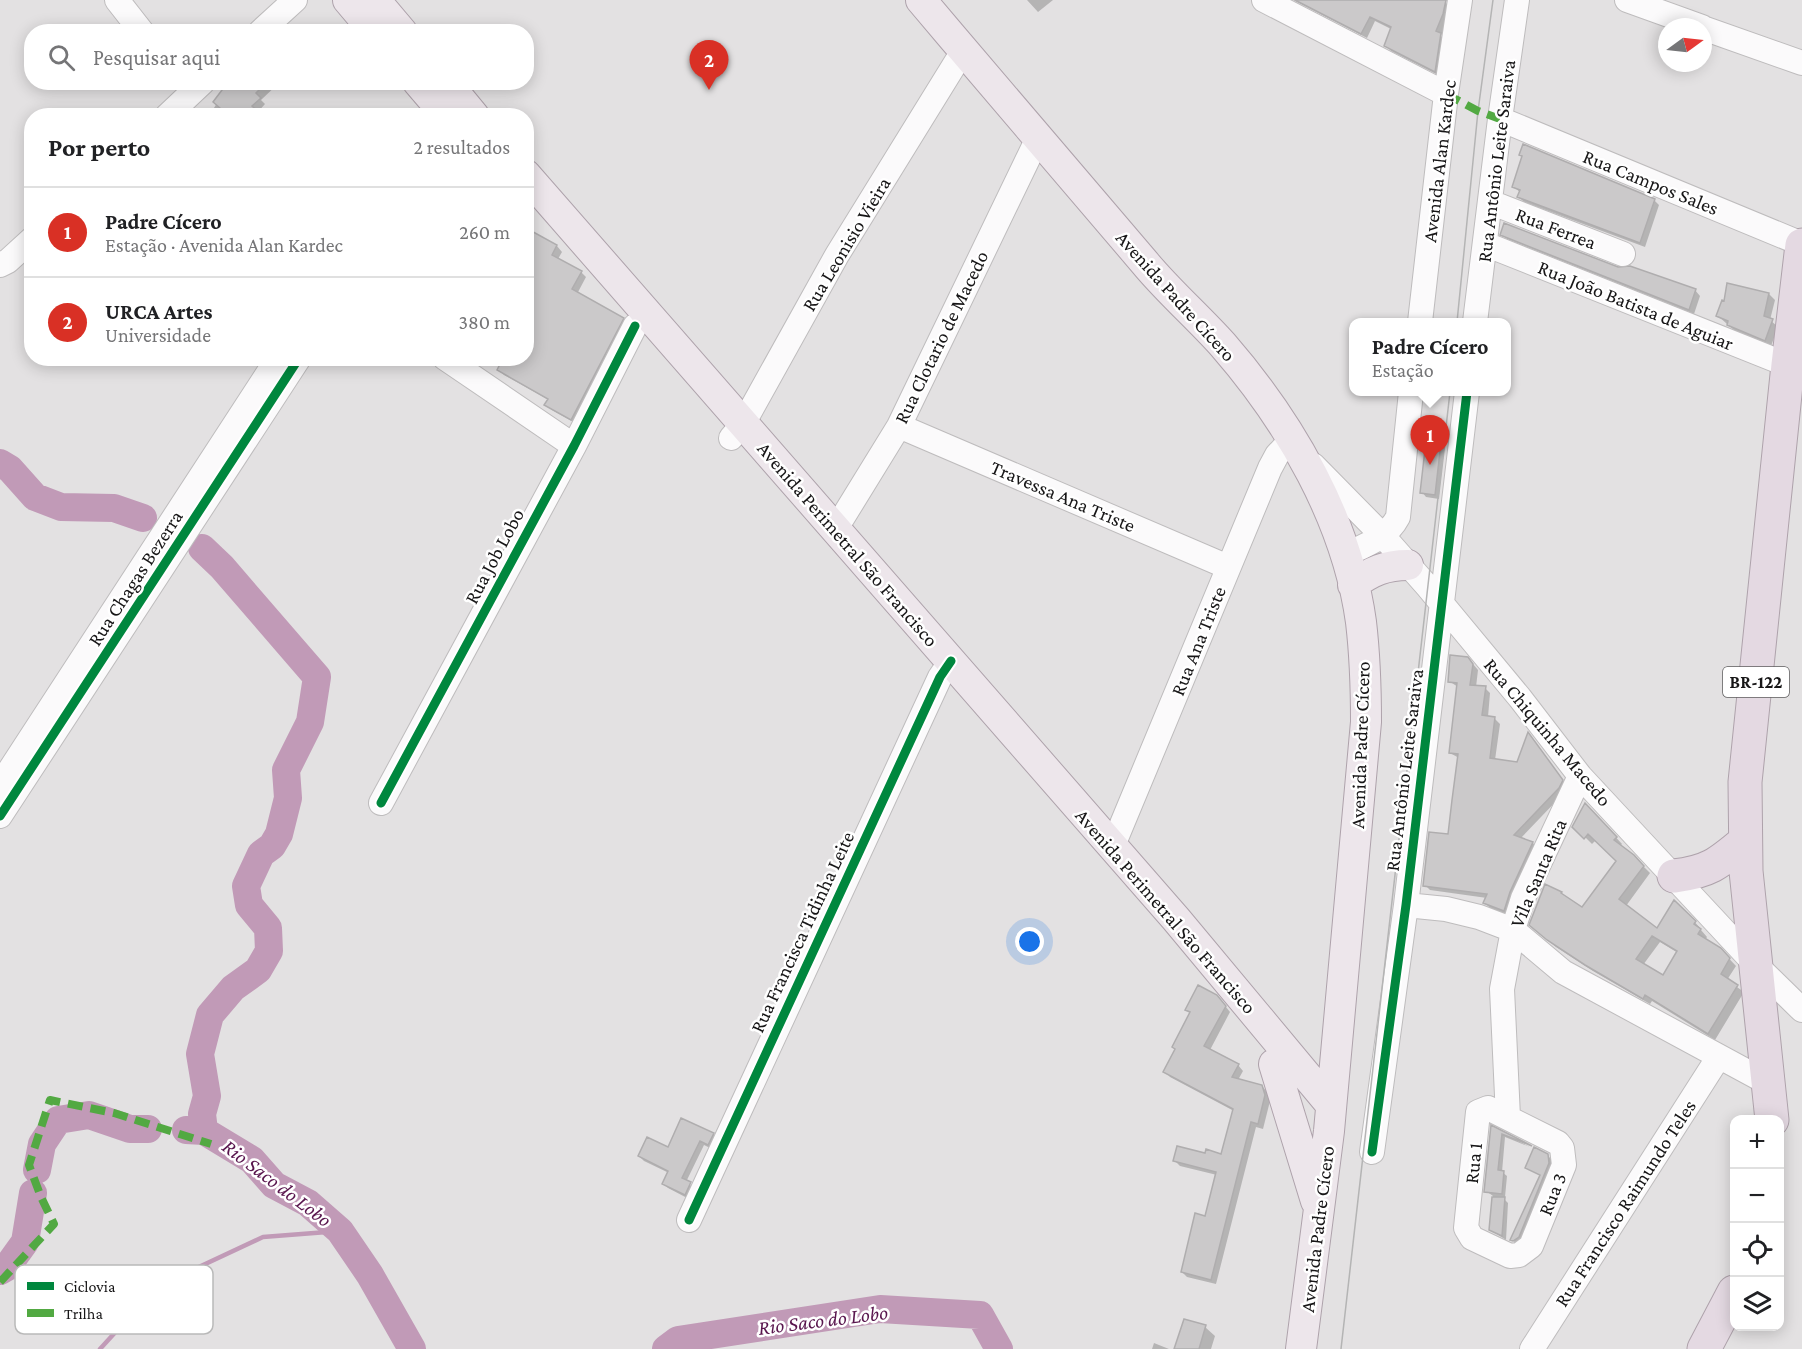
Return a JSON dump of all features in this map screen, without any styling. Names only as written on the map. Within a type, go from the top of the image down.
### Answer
[{"type":"highway","name":"BR-122","points":[[1772,1115],[1744,842],[1748,745],[1802,244]]},
{"type":"highway","points":[[1674,876],[1691,874],[1714,866],[1744,842]]},
{"type":"highway","points":[[1704,1349],[1730,1300]]},
{"type":"main road","points":[[348,0],[368,24]]},
{"type":"main road","points":[[375,0],[395,24]]},
{"type":"main road","name":"Avenida Padre Cícero","points":[[921,0],[1165,286],[1222,345],[1258,389],[1296,445],[1328,509],[1346,555],[1361,620],[1366,664],[1365,722],[1330,1118],[1302,1349]]},
{"type":"main road","points":[[430,90],[453,106]]},
{"type":"main road","name":"Avenida Perimetral São Francisco","points":[[534,185],[737,431],[1170,926],[1330,1118]]},
{"type":"main road","name":"Avenida Perimetral São Francisco","points":[[534,213],[635,326],[835,530],[946,669],[1112,848],[1274,1064],[1330,1118]]},
{"type":"main road","points":[[1353,585],[1377,569],[1391,565],[1408,565]]},
{"type":"main road","points":[[1274,1064],[1319,1209]]},
{"type":"street","points":[[117,0],[136,24]]},
{"type":"street","points":[[269,24],[295,0]]},
{"type":"street","points":[[1264,0],[1446,94]]},
{"type":"street","name":"Avenida Alan Kardec","points":[[1420,318],[1446,94],[1460,0]]},
{"type":"street","name":"Rua Antônio Leite Saraiva","points":[[1476,318],[1517,0]]},
{"type":"street","points":[[1627,0],[1677,18]]},
{"type":"street","points":[[1712,31],[1802,63]]},
{"type":"street","name":"Rua Leonisio Vieira","points":[[737,431],[837,255],[963,51]]},
{"type":"street","points":[[174,108],[189,90]]},
{"type":"street","name":"Rua Campos Sales","points":[[1500,119],[1802,244]]},
{"type":"street","name":"Rua Clotario de Macedo","points":[[835,530],[898,426],[1038,138]]},
{"type":"street","name":"Rua Ferrea","points":[[1490,202],[1623,254]]},
{"type":"street","name":"Rua João Batista de Aguiar","points":[[1485,244],[1788,365]]},
{"type":"street","points":[[4,263],[24,246]]},
{"type":"street","name":"Rua Job Lobo","points":[[381,803],[574,446],[635,326]]},
{"type":"street","name":"Rua Chagas Bezerra","points":[[0,785],[273,366]]},
{"type":"street","name":"Rua Chagas Bezerra","points":[[0,816],[294,366]]},
{"type":"street","points":[[457,366],[574,446]]},
{"type":"street","points":[[1346,555],[1383,536],[1392,528],[1398,517],[1412,396]]},
{"type":"street","name":"Rua Antônio Leite Saraiva","points":[[1372,1152],[1406,905],[1467,396]]},
{"type":"street","name":"Travessa Ana Triste","points":[[898,426],[1228,567]]},
{"type":"street","name":"Rua Chiquinha Macedo","points":[[1296,445],[1383,536],[1442,604],[1520,698],[1580,776],[1755,964],[1802,1010]]},
{"type":"street","name":"Rua Ana Triste","points":[[1112,848],[1270,468],[1277,455],[1296,445]]},
{"type":"street","name":"Rua Francisca Tidinha Leite","points":[[689,1220],[946,669]]},
{"type":"street","name":"Vila Santa Rita","points":[[1508,1117],[1502,989],[1513,930],[1523,898],[1580,776]]},
{"type":"street","points":[[1406,905],[1446,909],[1479,917],[1513,930],[1563,972],[1718,1058],[1770,1084]]},
{"type":"street","name":"Rua Francisco Raimundo Teles","points":[[1532,1349],[1718,1058]]},
{"type":"street","name":"Rua 1","points":[[1508,1117],[1488,1108],[1478,1112],[1466,1228],[1472,1238],[1510,1256],[1519,1255],[1532,1246]]},
{"type":"street","name":"Rua 3","points":[[1508,1117],[1558,1143],[1562,1148],[1564,1165],[1532,1246]]},
{"type":"building","points":[[1295,0],[1446,0],[1436,31],[1441,33],[1435,72],[1384,46],[1391,27],[1370,17],[1361,34]]},
{"type":"building","points":[[222,90],[259,90],[256,93],[261,98],[252,106],[254,108],[220,108],[213,102]]},
{"type":"building","points":[[1523,144],[1655,199],[1640,243],[1517,197],[1520,190],[1512,187],[1522,156],[1519,155]]},
{"type":"building","points":[[1504,223],[1618,267],[1630,266],[1696,289],[1689,310],[1500,235]]},
{"type":"building","points":[[534,232],[557,245],[552,255],[582,271],[572,289],[624,318],[571,420],[544,405],[548,399],[497,370],[499,366],[534,366]]},
{"type":"building","points":[[1727,283],[1769,293],[1764,316],[1773,319],[1765,341],[1727,325],[1728,321],[1716,316],[1722,300],[1724,301]]},
{"type":"building","points":[[1427,432],[1442,434],[1435,495],[1420,493]]},
{"type":"building","points":[[1450,655],[1468,657],[1473,664],[1470,685],[1486,686],[1482,715],[1495,717],[1490,758],[1517,762],[1528,732],[1563,780],[1559,788],[1514,835],[1533,842],[1510,892],[1504,911],[1483,903],[1487,894],[1423,886],[1429,832],[1448,834],[1458,754],[1449,753],[1457,683],[1448,682]]},
{"type":"building","points":[[1585,803],[1617,837],[1614,840],[1644,866],[1619,899],[1657,928],[1674,900],[1696,921],[1694,924],[1701,929],[1698,934],[1721,948],[1730,958],[1721,974],[1738,985],[1708,1034],[1645,995],[1643,999],[1585,965],[1529,925],[1545,884],[1562,892],[1582,907],[1616,861],[1588,834],[1584,839],[1572,827]],"holes":[[[1652,936],[1677,951],[1663,975],[1636,959]]]},
{"type":"building","points":[[1198,985],[1217,995],[1226,1006],[1204,1046],[1239,1064],[1232,1077],[1262,1085],[1265,1095],[1258,1124],[1251,1122],[1211,1280],[1181,1272],[1195,1213],[1205,1216],[1216,1172],[1173,1161],[1177,1146],[1205,1153],[1206,1149],[1221,1154],[1233,1109],[1163,1072],[1175,1049],[1172,1047],[1190,1012],[1185,1010]]},
{"type":"building","points":[[681,1118],[714,1133],[708,1145],[700,1141],[682,1178],[691,1182],[685,1195],[662,1184],[668,1171],[638,1156],[647,1137],[668,1147]]},
{"type":"building","points":[[1491,1125],[1532,1146],[1502,1134],[1498,1170],[1504,1171],[1502,1194],[1484,1192]]},
{"type":"building","points":[[1534,1147],[1548,1154],[1549,1163],[1519,1237],[1513,1241],[1510,1240],[1540,1175],[1525,1168]]},
{"type":"building","points":[[1492,1197],[1505,1197],[1502,1236],[1489,1230]]},
{"type":"building","points":[[1184,1319],[1206,1325],[1199,1349],[1174,1349]]},
{"type":"waterway","points":[[0,463],[10,469],[35,497],[61,507],[114,508],[143,518]]},
{"type":"waterway","points":[[202,548],[222,567],[317,677],[310,722],[286,770],[288,798],[279,834],[272,846],[261,854],[246,886],[249,905],[268,928],[269,951],[258,970],[233,988],[210,1015],[200,1054],[207,1096],[202,1114],[204,1131]]},
{"type":"waterway","name":"Rio Saco do Lobo","points":[[37,1170],[42,1144],[58,1120],[89,1115],[130,1129],[148,1129]]},
{"type":"waterway","name":"Rio Saco do Lobo","points":[[186,1130],[204,1131],[252,1160],[274,1185],[308,1203],[340,1231],[370,1275],[412,1349]]},
{"type":"waterway","name":"Rio Saco do Lobo","points":[[0,1271],[7,1267],[25,1242],[33,1193]]},
{"type":"waterway","points":[[203,1265],[263,1237],[340,1231]]},
{"type":"waterway","name":"Rio Saco do Lobo","points":[[666,1349],[678,1340],[880,1309],[980,1315],[999,1349]]},
{"type":"waterway","points":[[100,1349],[114,1334]]},
{"type":"tram line","points":[[1457,318],[1478,111],[1493,0]]},
{"type":"tram line","points":[[1341,1349],[1450,396]]},
{"type":"marked path","points":[[1446,94],[1478,111],[1500,119]]},
{"type":"marked path","points":[[16,1265],[54,1224],[29,1165],[50,1100],[114,1113],[211,1144]]},
{"type":"marked path","points":[[0,1282],[15,1266]]},
{"type":"cycle path","points":[[381,803],[574,446],[635,326]]},
{"type":"cycle path","points":[[0,816],[294,366]]},
{"type":"cycle path","points":[[1372,1152],[1406,905],[1467,396]]},
{"type":"cycle path","points":[[689,1220],[940,677],[951,661]]},
{"type":"place","name":"URCA Artes","points":[[709,90]]},
{"type":"place","name":"Padre Cícero","points":[[1430,465]]}]
